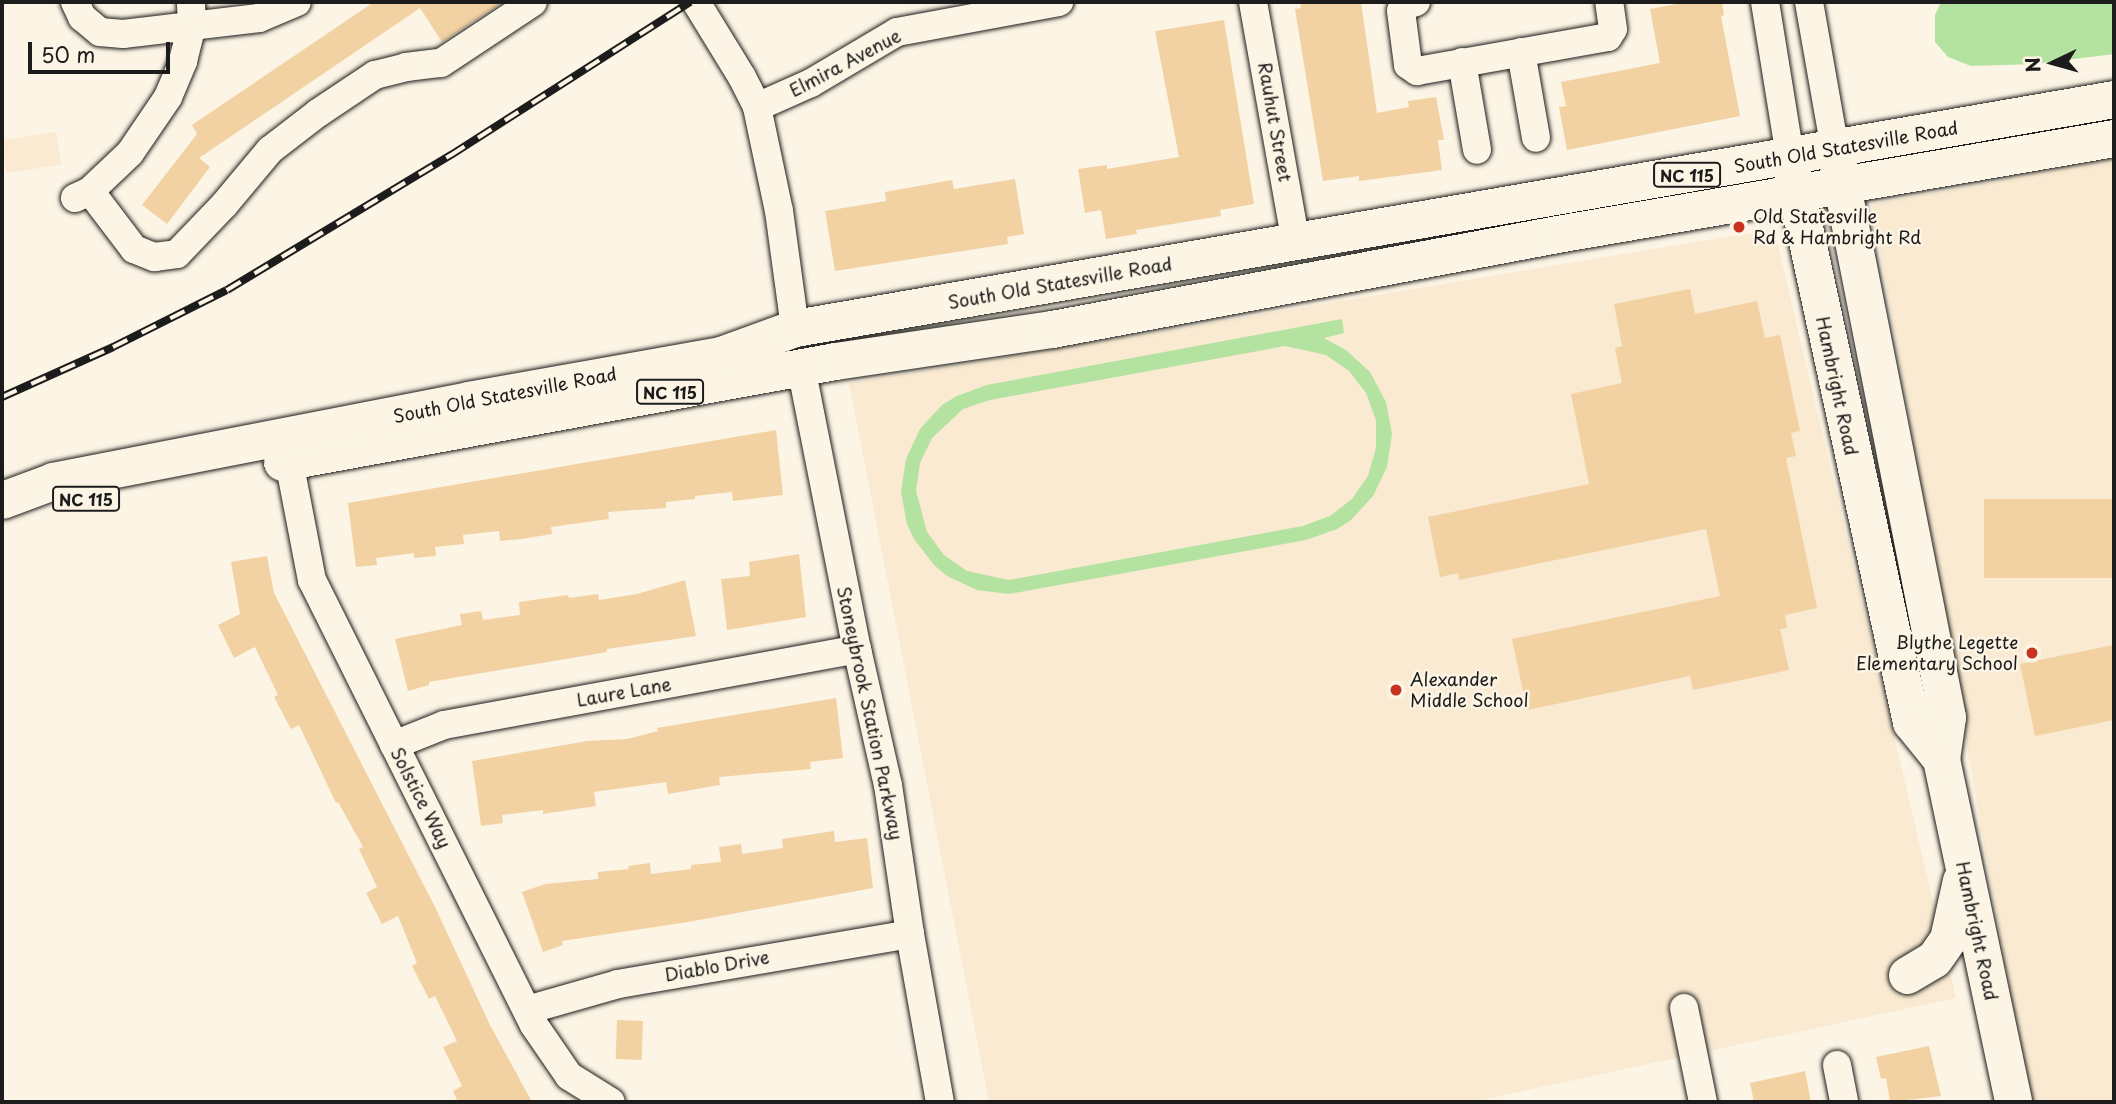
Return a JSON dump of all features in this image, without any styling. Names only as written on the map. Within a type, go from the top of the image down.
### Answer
[{"type":"main road","name":"South Old Statesville Road","points":[[7,499],[58,504],[801,367],[1052,329],[1793,174],[1835,149],[2114,99]]},
{"type":"main road","name":"South Old Statesville Road","points":[[7,499],[53,481],[468,400],[721,355],[795,328],[1296,243],[1793,174],[1842,184],[2114,138]]},
{"type":"main road","name":"Hambright Road","points":[[1835,149],[1947,718],[1941,759],[2013,1102]]},
{"type":"main road","name":"Hambright Road","points":[[1793,174],[1911,722],[1941,759]]},
{"type":"main road","points":[[801,367],[813,350],[825,345],[951,320],[967,311],[984,296]]},
{"type":"main road","points":[[557,414],[635,385],[781,354],[793,340],[795,328]]},
{"type":"main road","points":[[1907,975],[1934,959],[1948,939],[1963,865]]},
{"type":"street","points":[[75,2],[82,17],[100,32],[123,34],[192,13],[259,18],[297,2]]},
{"type":"street","points":[[192,13],[183,61],[168,97],[130,153],[82,194],[134,249],[154,257],[177,254],[224,205],[270,150],[318,113],[375,75],[406,67],[441,63],[533,2]]},
{"type":"street","points":[[696,2],[757,107],[779,211],[795,328]]},
{"type":"street","name":"Elmira Avenue","points":[[757,107],[811,83],[897,32],[1003,7],[1059,2]]},
{"type":"street","name":"Rauhut Street","points":[[1253,2],[1296,243]]},
{"type":"street","points":[[1416,2],[1403,6],[1401,11],[1408,65],[1418,71],[1608,37],[1613,29],[1609,2]]},
{"type":"street","name":"Hambright Road","points":[[1765,2],[1793,174]]},
{"type":"street","name":"Hambright Road","points":[[1810,2],[1835,149]]},
{"type":"street","points":[[1521,52],[1536,138]]},
{"type":"street","points":[[1462,62],[1476,150]]},
{"type":"street","name":"Stoneybrook Station Parkway","points":[[801,367],[857,649],[888,785],[910,934],[940,1102]]},
{"type":"street","name":"Solstice Way","points":[[289,461],[313,580],[394,746],[527,1010],[569,1076],[611,1102]]},
{"type":"street","name":"Laure Lane","points":[[394,746],[444,724],[857,649]]},
{"type":"street","name":"Diablo Drive","points":[[527,1010],[576,993],[618,984],[910,934]]},
{"type":"street","points":[[1684,1008],[1703,1102]]},
{"type":"street","points":[[1837,1065],[1844,1102]]},
{"type":"shaded area","points":[[56,132],[61,165],[7,173],[2,141]]},
{"type":"shaded area","name":"Blythe Legette Elementary School","points":[[2114,159],[2114,1102],[2029,1102],[1872,204]]},
{"type":"shaded area","name":"Alexander Middle School","points":[[1774,229],[1956,998],[1472,1102],[989,1102],[849,383]]},
{"type":"green space","points":[[1941,2],[2114,2],[2114,54],[2034,64],[1971,66],[1948,57],[1935,42],[1935,15]]},
{"type":"green space","points":[[1342,319],[1344,333],[1324,338],[1346,350],[1370,372],[1386,402],[1392,434],[1387,467],[1373,496],[1351,520],[1337,529],[1306,540],[1009,594],[977,590],[947,576],[934,565],[914,539],[907,524],[901,492],[906,459],[920,429],[942,405],[957,396],[987,385]],"holes":[[[1285,346],[1326,355],[1349,371],[1366,393],[1376,420],[1376,448],[1368,476],[1352,499],[1330,516],[1303,526],[1009,580],[967,571],[944,555],[927,532],[916,491],[920,463],[932,438],[963,409],[990,400]]]},
{"type":"building","points":[[374,2],[503,2],[442,42],[420,8],[199,158],[210,167],[167,224],[142,205],[197,134],[192,125]]},
{"type":"building","points":[[1300,2],[1361,2],[1377,113],[1409,107],[1408,101],[1436,97],[1444,140],[1438,140],[1442,170],[1359,181],[1359,176],[1323,181],[1295,9],[1301,8]]},
{"type":"building","points":[[1687,2],[1722,2],[1724,15],[1721,16],[1740,116],[1567,150],[1559,107],[1566,106],[1561,82],[1660,63],[1650,9]]},
{"type":"building","points":[[1224,20],[1254,204],[1220,210],[1221,216],[1136,230],[1137,234],[1106,239],[1101,210],[1085,213],[1078,169],[1107,165],[1107,169],[1179,157],[1155,31]]},
{"type":"building","points":[[1015,179],[1024,234],[1007,237],[1008,244],[835,271],[825,211],[886,201],[885,192],[952,180],[954,189]]},
{"type":"building","points":[[1690,289],[1695,314],[1757,301],[1765,338],[1780,335],[1800,431],[1791,433],[1796,456],[1786,458],[1817,608],[1785,615],[1787,628],[1780,629],[1789,670],[1693,690],[1690,676],[1527,710],[1512,639],[1720,596],[1706,529],[1459,580],[1458,573],[1440,577],[1428,517],[1589,484],[1571,394],[1622,383],[1615,348],[1622,346],[1614,304]]},
{"type":"building","points":[[776,430],[783,495],[733,501],[732,492],[695,496],[695,499],[666,502],[666,508],[608,512],[609,519],[551,527],[552,534],[522,539],[500,541],[499,531],[463,535],[464,544],[435,547],[436,556],[414,558],[414,553],[376,558],[377,565],[356,567],[348,503]]},
{"type":"building","points":[[1984,499],[2114,499],[2114,578],[1984,578]]},
{"type":"building","points":[[799,554],[806,617],[727,630],[721,579],[750,576],[749,562]]},
{"type":"building","points":[[267,556],[274,593],[436,909],[490,1025],[532,1102],[458,1102],[453,1091],[462,1086],[443,1047],[457,1041],[435,996],[429,999],[412,966],[417,963],[398,916],[382,924],[366,893],[377,887],[359,849],[363,847],[338,802],[336,803],[299,725],[291,729],[274,697],[278,695],[255,647],[234,658],[218,625],[240,614],[231,562]]},
{"type":"building","points":[[685,580],[696,636],[607,649],[607,652],[429,682],[429,685],[408,691],[395,639],[462,625],[460,614],[481,611],[483,620],[520,615],[519,602],[598,594],[599,600],[637,594]]},
{"type":"building","points":[[2114,645],[2114,720],[2035,736],[2020,664]]},
{"type":"building","points":[[836,698],[843,758],[810,762],[811,769],[719,777],[720,785],[668,794],[666,782],[594,792],[596,806],[543,814],[543,810],[502,815],[503,823],[481,826],[472,761],[587,741],[627,739],[658,731],[657,728]]},
{"type":"building","points":[[834,831],[835,842],[867,838],[873,888],[688,922],[562,941],[563,945],[543,952],[522,892],[545,884],[598,879],[598,872],[629,869],[628,866],[650,863],[651,874],[691,869],[691,865],[721,862],[719,847],[741,844],[742,854],[783,848],[782,839]]},
{"type":"building","points":[[617,1020],[643,1021],[642,1060],[616,1059]]},
{"type":"building","points":[[1929,1046],[1941,1096],[1890,1102],[1886,1078],[1881,1079],[1876,1057]]},
{"type":"building","points":[[1805,1071],[1811,1102],[1754,1102],[1750,1083]]},
{"type":"railway","points":[[2,397],[113,347],[227,290],[451,155],[690,2]]},
{"type":"place","name":"Old Statesville Rd & Hambright Rd","points":[[1739,227]]},
{"type":"place","name":"Blythe Legette Elementary School","points":[[2032,653]]},
{"type":"place","name":"Alexander Middle School","points":[[1396,690]]}]
